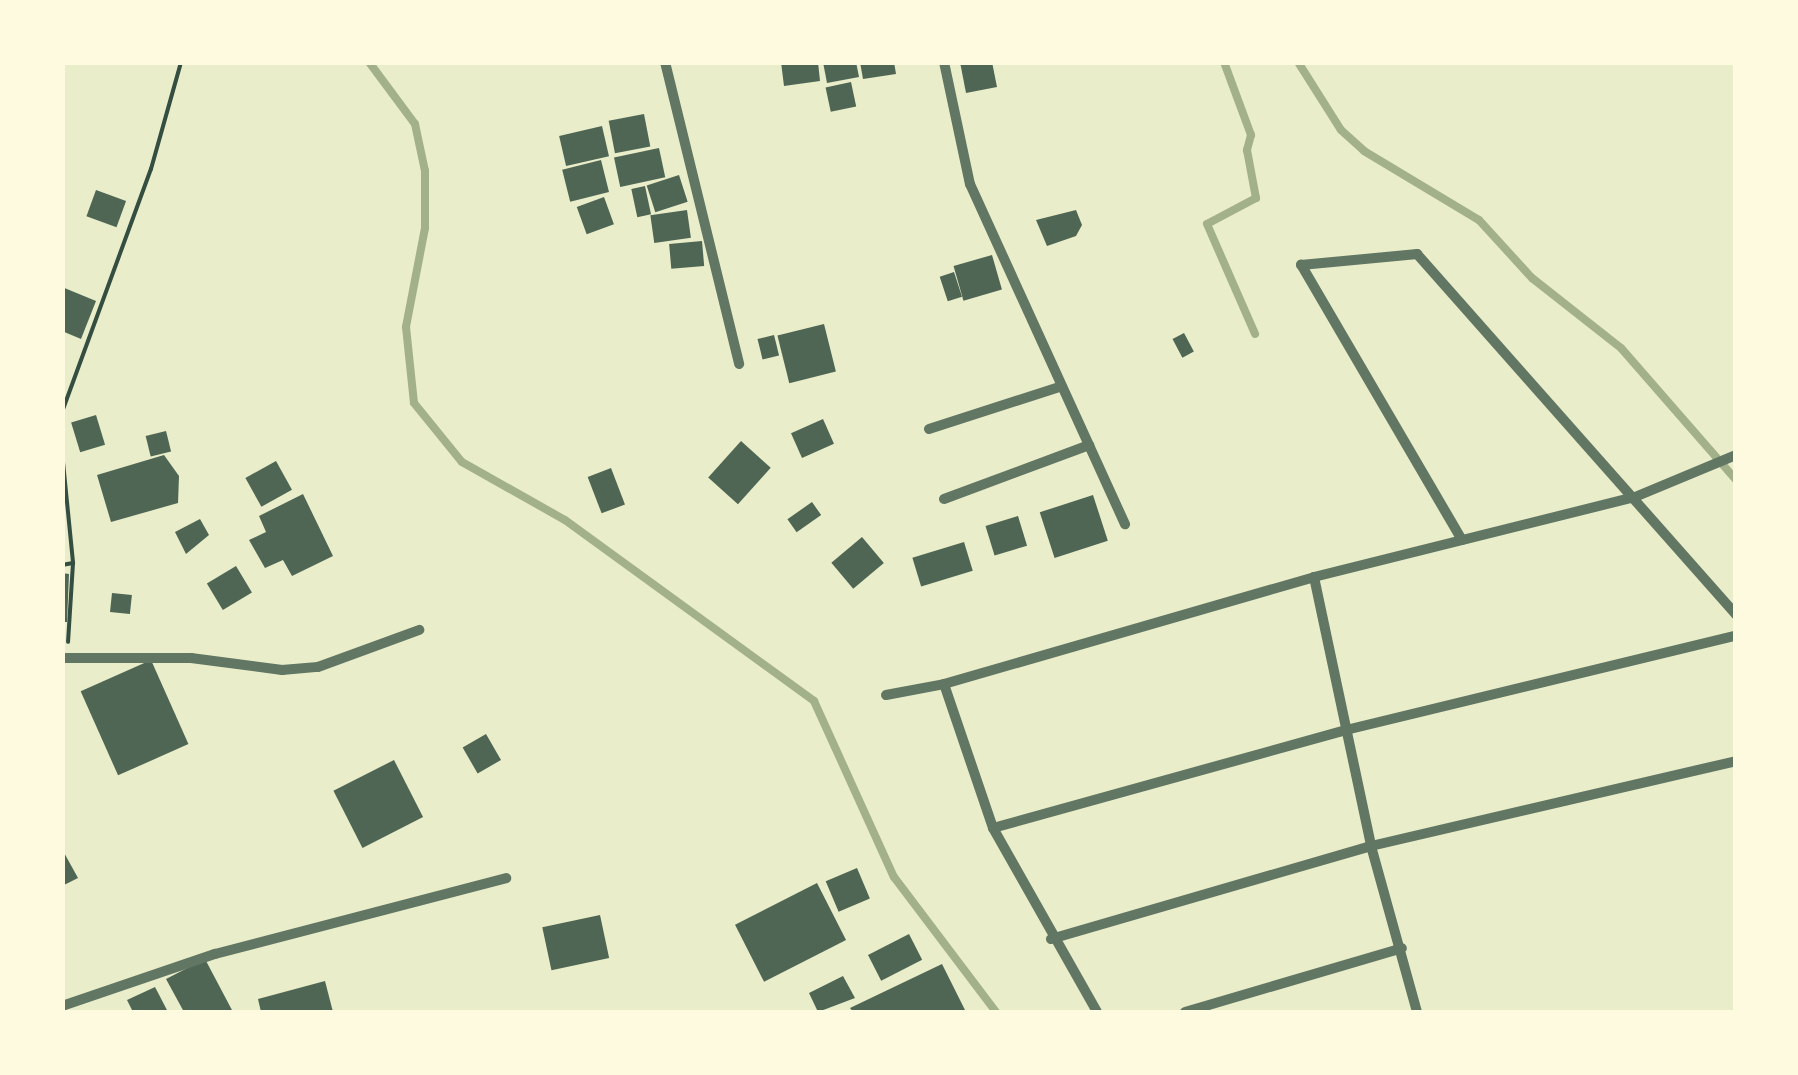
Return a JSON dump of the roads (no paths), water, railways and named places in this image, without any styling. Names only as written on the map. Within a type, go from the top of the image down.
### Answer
[{"type":"street","points":[[666,62],[739,364]]},
{"type":"street","points":[[944,62],[970,184],[1032,308],[1060,387],[1125,524]]},
{"type":"street","points":[[1462,540],[1301,266],[1417,254],[1635,496],[1736,615]]},
{"type":"street","points":[[928,429],[1060,387]]},
{"type":"street","points":[[944,498],[1089,445]]},
{"type":"street","points":[[886,696],[944,684],[1314,576],[1635,496],[1736,455]]},
{"type":"street","points":[[1314,576],[1371,846],[1417,1012]]},
{"type":"street","points":[[64,658],[191,658],[282,670],[318,667],[419,630]]},
{"type":"street","points":[[993,828],[1346,730],[1736,636]]},
{"type":"street","points":[[944,684],[993,828],[1051,939],[1097,1012]]},
{"type":"street","points":[[1051,939],[1371,846],[1736,760]]},
{"type":"street","points":[[62,1006],[215,954],[506,878]]},
{"type":"street","points":[[1185,1012],[1402,948]]},
{"type":"waterway","points":[[369,62],[415,124],[425,171],[425,228],[406,327],[414,403],[462,462],[565,520],[814,701],[894,877],[996,1012]]},
{"type":"waterway","points":[[1224,62],[1251,135],[1247,150],[1256,198],[1207,224],[1255,334]]},
{"type":"waterway","points":[[1298,62],[1341,130],[1364,151],[1479,220],[1532,278],[1621,348],[1736,480]]}]
